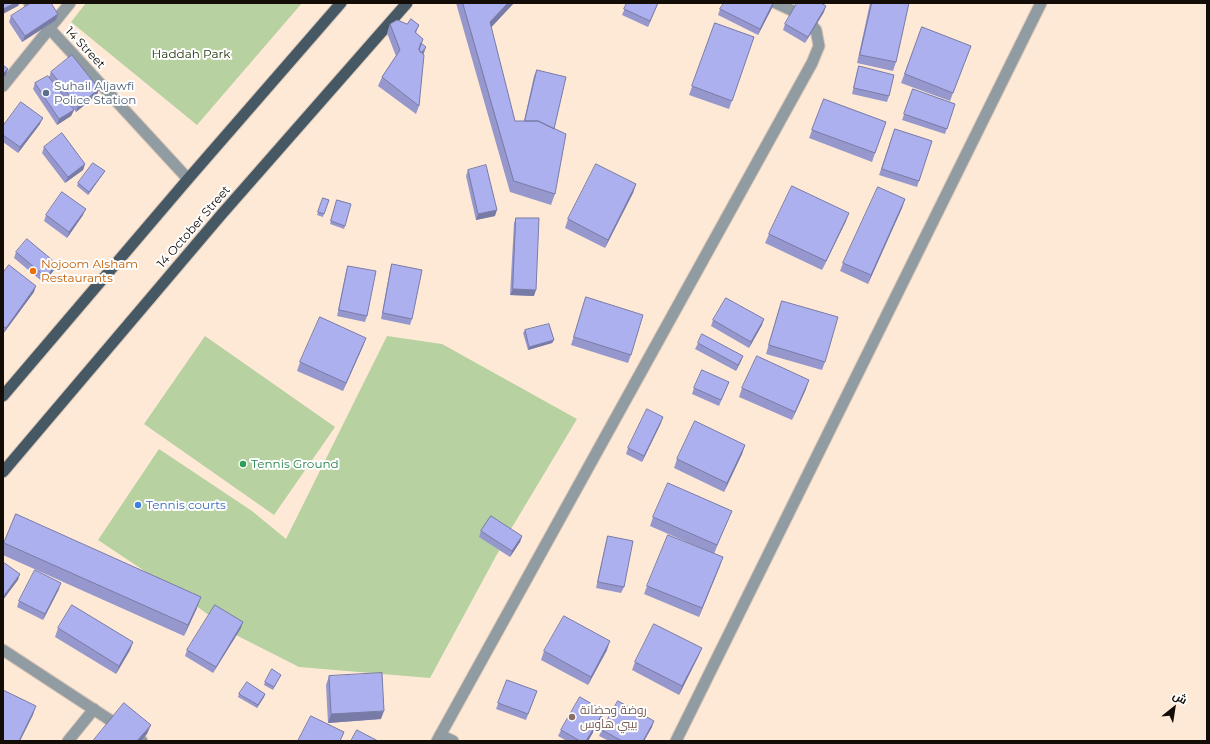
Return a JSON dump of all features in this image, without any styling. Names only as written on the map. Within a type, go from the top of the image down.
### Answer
[{"type":"main road","points":[[3,396],[188,179],[341,3]]},
{"type":"main road","name":"14 October Street","points":[[3,472],[221,214],[407,3]]},
{"type":"street","name":"14 Street","points":[[29,3],[49,28],[188,179]]},
{"type":"street","points":[[3,86],[70,3]]},
{"type":"street","points":[[453,741],[439,738],[812,63],[819,46],[816,30],[804,16],[776,3]]},
{"type":"street","points":[[676,741],[1041,3]]},
{"type":"street","points":[[3,650],[142,741]]},
{"type":"street","points":[[68,741],[94,709]]},
{"type":"green space","name":"Haddah Park","points":[[86,3],[302,3],[197,125],[71,22]]},
{"type":"green space","points":[[205,336],[335,427],[274,515],[144,424]]},
{"type":"green space","points":[[387,336],[442,344],[577,419],[508,534],[430,678],[299,667],[234,634],[191,602],[98,540],[159,449],[252,511],[286,539]]},
{"type":"building","points":[[3,3],[15,3],[3,9]]},
{"type":"building","points":[[31,3],[51,3],[58,14],[25,36],[11,16]]},
{"type":"building","points":[[463,3],[508,3],[490,22],[515,121],[538,121],[566,134],[555,194],[514,181]]},
{"type":"building","points":[[627,3],[658,3],[650,21],[624,9]]},
{"type":"building","points":[[724,3],[773,3],[760,29],[720,9]]},
{"type":"building","points":[[797,3],[821,3],[826,6],[808,37],[785,24]]},
{"type":"building","points":[[872,3],[909,3],[896,62],[860,55]]},
{"type":"building","points":[[411,19],[419,25],[415,32],[423,39],[419,50],[424,55],[419,106],[382,77],[400,50],[390,24],[397,20],[407,24]]},
{"type":"building","points":[[715,23],[754,37],[732,101],[692,86]]},
{"type":"building","points":[[922,27],[971,46],[953,93],[905,74]]},
{"type":"building","points":[[421,43],[426,47],[421,53],[419,50]]},
{"type":"building","points":[[72,55],[99,89],[78,106],[51,72]]},
{"type":"building","points":[[3,65],[8,69],[3,74]]},
{"type":"building","points":[[859,66],[894,75],[889,96],[854,88]]},
{"type":"building","points":[[537,70],[566,77],[554,129],[538,121],[525,121]]},
{"type":"building","points":[[48,76],[74,110],[59,119],[35,83]]},
{"type":"building","points":[[913,89],[955,104],[947,129],[904,114]]},
{"type":"building","points":[[824,99],[886,122],[875,153],[812,130]]},
{"type":"building","points":[[21,102],[43,118],[20,147],[3,135],[3,126]]},
{"type":"building","points":[[895,129],[932,141],[919,181],[882,169]]},
{"type":"building","points":[[62,133],[85,164],[68,177],[44,147]]},
{"type":"building","points":[[93,163],[105,171],[89,192],[78,183]]},
{"type":"building","points":[[596,164],[636,184],[608,240],[568,219]]},
{"type":"building","points":[[486,165],[497,210],[478,214],[468,170]]},
{"type":"building","points":[[792,186],[849,213],[826,261],[769,234]]},
{"type":"building","points":[[878,187],[905,199],[871,275],[843,263]]},
{"type":"building","points":[[62,192],[86,209],[69,232],[46,215]]},
{"type":"building","points":[[323,198],[329,200],[324,214],[318,212]]},
{"type":"building","points":[[337,200],[351,204],[345,226],[331,221]]},
{"type":"building","points":[[516,218],[539,218],[536,290],[513,289]]},
{"type":"building","points":[[27,239],[57,264],[46,277],[16,252]]},
{"type":"building","points":[[392,264],[422,270],[412,319],[383,313]]},
{"type":"building","points":[[9,265],[36,286],[6,328],[3,326],[3,273]]},
{"type":"building","points":[[348,266],[376,271],[367,316],[339,310]]},
{"type":"building","points":[[586,297],[643,315],[631,355],[574,337]]},
{"type":"building","points":[[726,298],[764,319],[751,342],[713,320]]},
{"type":"building","points":[[782,301],[838,317],[825,362],[769,345]]},
{"type":"building","points":[[320,317],[366,338],[346,383],[300,362]]},
{"type":"building","points":[[549,324],[554,340],[529,347],[525,330]]},
{"type":"building","points":[[702,334],[743,356],[738,365],[698,343]]},
{"type":"building","points":[[757,356],[809,380],[795,412],[742,388]]},
{"type":"building","points":[[702,370],[729,382],[721,400],[694,388]]},
{"type":"building","points":[[647,409],[663,417],[644,456],[628,448]]},
{"type":"building","points":[[695,421],[745,445],[727,483],[677,459]]},
{"type":"building","points":[[668,483],[732,511],[717,545],[653,517]]},
{"type":"building","points":[[16,514],[201,597],[188,625],[4,543]]},
{"type":"building","points":[[491,516],[522,536],[512,551],[481,531]]},
{"type":"building","points":[[668,535],[723,557],[702,608],[647,586]]},
{"type":"building","points":[[608,536],[633,541],[624,587],[598,582]]},
{"type":"building","points":[[3,562],[20,574],[3,597]]},
{"type":"building","points":[[35,570],[61,583],[45,614],[19,601]]},
{"type":"building","points":[[72,605],[133,642],[119,666],[58,628]]},
{"type":"building","points":[[215,605],[243,622],[216,667],[187,650]]},
{"type":"building","points":[[564,616],[610,641],[591,677],[544,651]]},
{"type":"building","points":[[654,624],[702,648],[682,686],[635,662]]},
{"type":"building","points":[[272,669],[281,675],[274,687],[265,682]]},
{"type":"building","points":[[382,673],[384,711],[331,714],[329,676]]},
{"type":"building","points":[[507,680],[537,691],[528,714],[498,703]]},
{"type":"building","points":[[247,682],[265,694],[258,705],[239,694]]},
{"type":"building","points":[[3,690],[36,706],[19,741],[3,741]]},
{"type":"building","points":[[580,697],[604,711],[586,741],[580,741],[561,730]]},
{"type":"building","points":[[618,701],[654,721],[643,741],[622,741],[602,730]]},
{"type":"building","points":[[124,703],[151,725],[137,741],[93,741]]},
{"type":"building","points":[[311,716],[344,732],[340,741],[298,741]]},
{"type":"building","points":[[357,730],[378,741],[351,741]]},
{"type":"place","name":"Suhail Aljawfi Police Station","points":[[46,93]]},
{"type":"place","name":"Nojoom Alsham Restaurants","points":[[33,271]]},
{"type":"place","name":"Tennis Ground","points":[[243,464]]},
{"type":"place","name":"Tennis courts","points":[[138,505]]},
{"type":"place","name":"روضة وحضانة بيبي هاوس","points":[[572,717]]}]
